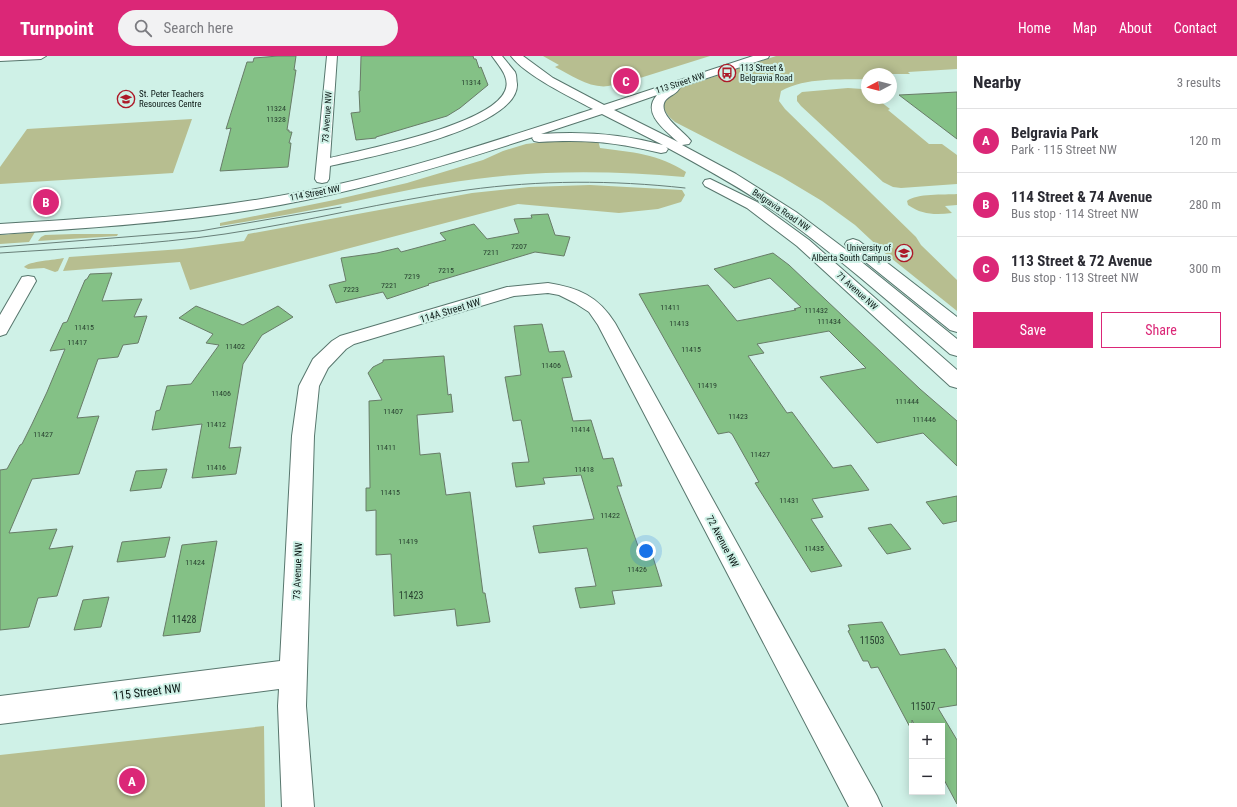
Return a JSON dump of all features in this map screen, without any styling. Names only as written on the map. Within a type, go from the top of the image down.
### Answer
[{"type":"main road","points":[[516,56],[555,70]]},
{"type":"main road","name":"113 Street NW","points":[[610,98],[632,99],[764,56]]},
{"type":"main road","points":[[529,60],[546,78],[586,100]]},
{"type":"main road","name":"Belgravia Road NW","points":[[529,60],[541,68],[588,92],[610,98],[684,141],[743,171],[806,209]]},
{"type":"main road","points":[[684,141],[659,114],[656,106],[658,100],[665,93],[686,82]]},
{"type":"main road","points":[[569,106],[586,100],[610,98]]},
{"type":"main road","name":"114 Street NW","points":[[0,230],[141,220],[272,201],[347,186],[427,165],[602,109],[610,98]]},
{"type":"main road","name":"Belgravia Road NW","points":[[586,100],[690,153],[787,212],[847,258],[957,349]]},
{"type":"main road","points":[[504,141],[557,137],[604,137],[631,141],[703,162]]},
{"type":"main road","points":[[434,148],[457,142]]},
{"type":"main road","name":"114 Street NW","points":[[0,216],[181,202],[234,195],[338,175]]},
{"type":"main road","points":[[842,235],[957,326]]},
{"type":"street","points":[[0,58],[40,56]]},
{"type":"street","name":"73 Avenue NW","points":[[322,179],[332,56]]},
{"type":"street","points":[[324,163],[456,129],[480,119],[501,105],[511,91],[513,79],[509,68],[497,56]]},
{"type":"street","name":"71 Avenue NW","points":[[710,182],[752,206],[803,243],[957,381]]},
{"type":"street","points":[[0,330],[28,281]]},
{"type":"street","name":"114A Street NW","points":[[339,346],[347,340],[513,291],[548,288],[564,291]]},
{"type":"street","name":"72 Avenue NW","points":[[564,291],[595,308],[606,323],[866,807]]},
{"type":"street","name":"73 Avenue NW","points":[[298,807],[292,706],[303,436],[309,386],[320,364],[339,346]]},
{"type":"street","name":"115 Street NW","points":[[0,710],[294,673]]},
{"type":"green space","points":[[543,56],[710,56],[640,78],[635,76],[613,85],[598,86],[583,82],[555,67],[559,65]]},
{"type":"green space","points":[[776,56],[957,56],[957,69],[897,74],[897,68],[861,68],[861,79],[823,80],[801,83],[781,91],[779,101],[785,109],[916,237],[921,245],[957,280],[957,311],[886,254],[855,225],[822,201],[782,177],[675,122],[666,112],[663,103],[674,90]]},
{"type":"green space","points":[[848,88],[861,89],[861,104],[884,104],[890,109],[888,110],[929,144],[942,144],[957,155],[957,184],[901,188],[893,187],[883,182],[801,106],[797,101],[797,96],[802,92]]},
{"type":"green space","points":[[192,119],[173,173],[0,184],[0,167],[27,129]]},
{"type":"green space","points":[[558,140],[598,140],[600,148],[634,153],[666,161],[686,172],[684,177],[580,172],[528,174],[476,179],[420,188],[314,210],[220,226],[220,223],[334,200],[407,183],[483,160],[503,151],[526,144]]},
{"type":"green space","points":[[590,185],[682,190],[685,195],[681,202],[658,209],[619,213],[518,204],[190,290],[180,262],[63,271],[69,257],[182,249],[244,241],[248,234],[472,193],[529,187]]},
{"type":"green space","points":[[957,194],[957,205],[945,206],[952,213],[935,214],[919,211],[908,205],[907,201],[911,198],[931,195]]},
{"type":"green space","points":[[35,232],[29,242],[0,244],[0,235]]},
{"type":"green space","points":[[118,234],[117,236],[38,241],[45,235]]},
{"type":"green space","points":[[64,258],[58,271],[55,272],[44,268],[28,269],[24,267],[31,263]]},
{"type":"green space","points":[[264,726],[265,807],[0,807],[0,755]]},
{"type":"building","points":[[296,56],[294,70],[296,70],[287,130],[292,132],[289,143],[291,143],[288,167],[220,171],[231,128],[226,129],[247,62],[253,62],[254,58]]},
{"type":"building","points":[[361,56],[473,56],[474,59],[476,59],[479,68],[481,67],[488,85],[460,108],[447,116],[376,138],[356,140],[351,113],[360,112],[359,91]]},
{"type":"building","points":[[957,92],[957,139],[899,95],[939,93]]},
{"type":"building","points":[[548,214],[555,235],[570,237],[564,256],[535,252],[428,284],[429,285],[387,299],[383,292],[336,303],[329,285],[346,281],[341,258],[377,253],[398,248],[401,252],[446,240],[440,233],[474,224],[487,239],[519,233],[514,219],[532,218],[531,215]]},
{"type":"building","points":[[773,253],[789,265],[920,389],[957,421],[957,466],[923,433],[877,443],[820,377],[866,368],[829,331],[757,344],[764,353],[748,356],[787,413],[792,412],[833,468],[851,465],[869,490],[812,499],[823,517],[811,519],[842,566],[811,572],[755,483],[759,482],[732,434],[729,432],[718,434],[639,294],[708,285],[737,321],[796,310],[794,309],[801,307],[770,278],[734,288],[714,269]]},
{"type":"building","points":[[112,273],[102,301],[142,299],[134,317],[147,316],[138,343],[123,345],[118,357],[98,359],[77,418],[99,416],[79,474],[32,479],[9,533],[57,529],[49,549],[73,546],[57,596],[38,598],[29,627],[0,630],[0,470],[7,469],[20,445],[22,444],[47,392],[65,349],[50,351],[63,323],[67,322],[85,280],[90,274]]},
{"type":"building","points":[[196,306],[243,325],[278,306],[293,317],[262,335],[243,364],[229,448],[241,447],[236,474],[192,478],[202,424],[152,430],[156,411],[160,410],[167,386],[191,384],[219,345],[206,343],[213,334],[179,318]]},
{"type":"building","points":[[542,324],[549,352],[564,351],[572,377],[562,378],[573,421],[591,420],[603,459],[613,458],[622,486],[617,486],[639,549],[644,548],[647,555],[652,554],[662,586],[612,591],[615,604],[580,608],[575,588],[596,586],[587,548],[539,553],[533,526],[594,519],[581,475],[543,478],[545,484],[516,487],[512,463],[529,462],[521,420],[513,421],[505,377],[521,375],[514,326]]},
{"type":"building","points":[[444,356],[448,395],[451,394],[453,412],[417,415],[420,455],[440,453],[446,495],[470,492],[483,593],[485,593],[490,622],[457,626],[455,609],[394,616],[391,554],[376,555],[376,510],[366,511],[366,488],[370,488],[369,401],[382,400],[368,373],[373,367],[383,362],[383,360]]},
{"type":"building","points":[[167,469],[161,488],[130,491],[136,471]]},
{"type":"building","points":[[957,496],[957,521],[943,524],[926,502]]},
{"type":"building","points":[[891,524],[911,549],[887,554],[868,528]]},
{"type":"building","points":[[170,537],[165,557],[117,562],[122,542]]},
{"type":"building","points":[[217,541],[200,632],[163,636],[182,545]]},
{"type":"building","points":[[109,597],[101,627],[74,630],[83,600]]},
{"type":"building","points":[[882,622],[900,655],[945,649],[957,669],[957,705],[938,708],[957,740],[957,804],[945,782],[945,723],[914,723],[912,720],[912,723],[909,723],[909,725],[878,667],[871,668],[868,661],[863,661],[848,631],[850,630],[848,625]]},
{"type":"tram line","points":[[0,253],[141,244],[197,238],[286,224],[406,200],[467,190],[522,184],[603,182],[685,188]]},
{"type":"tram line","points":[[0,247],[200,231],[341,207]]},
{"type":"place","name":"113 Street & Belgravia Road","points":[[727,73]]},
{"type":"place","name":"113 Street & 72 Avenue","points":[[626,81]]},
{"type":"place","name":"St. Peter Teachers Resources Centre","points":[[126,99]]},
{"type":"place","name":"114 Street & 74 Avenue","points":[[46,202]]},
{"type":"place","name":"University of Alberta South Campus","points":[[904,253]]},
{"type":"place","name":"Belgravia Park","points":[[132,781]]}]
